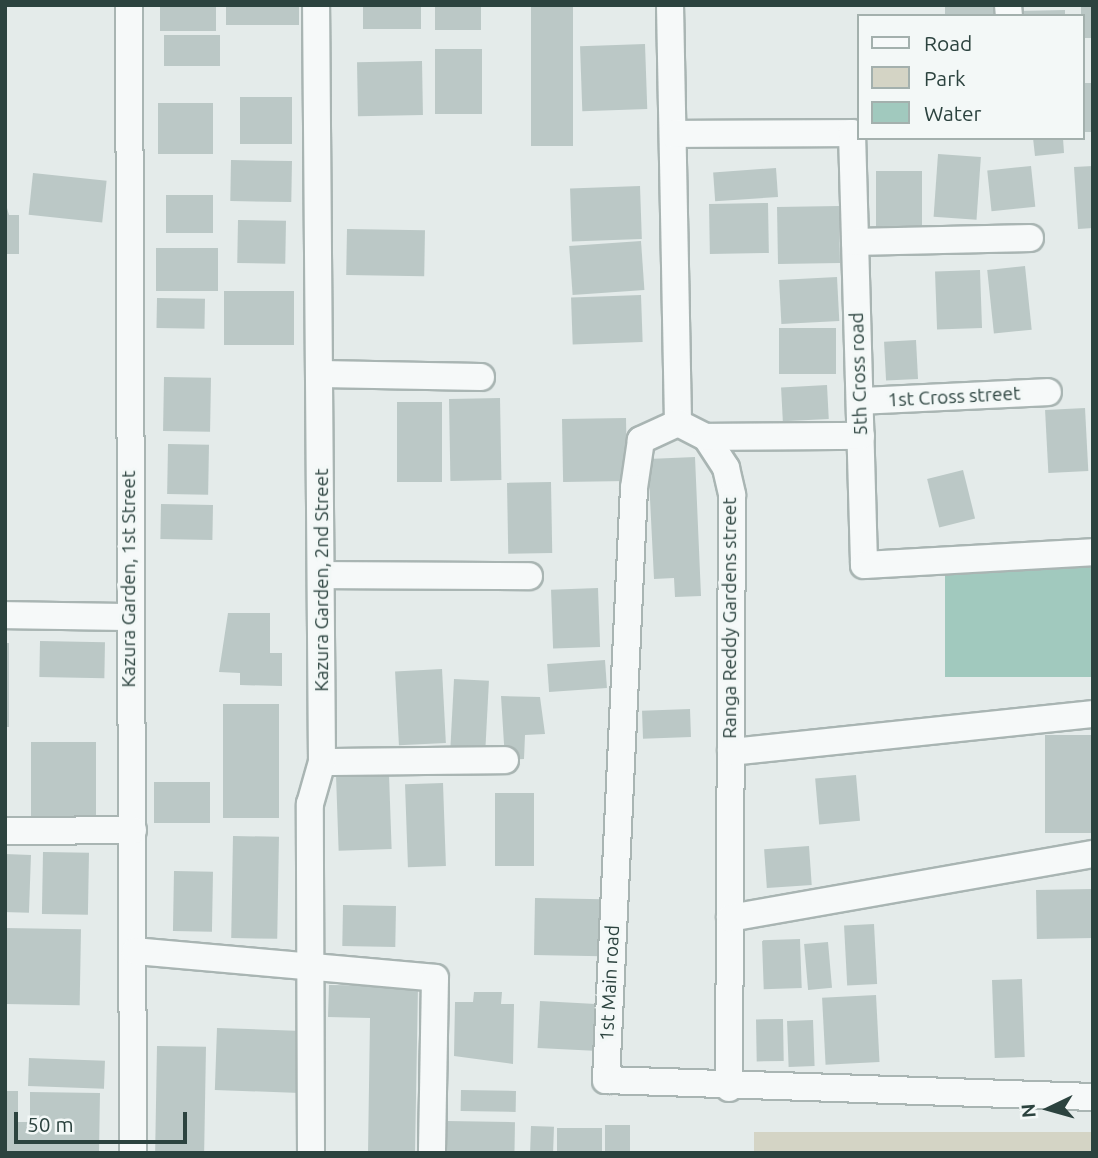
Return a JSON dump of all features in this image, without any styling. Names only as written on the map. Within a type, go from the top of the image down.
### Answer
[{"type":"street","name":"Kazura Garden, 1st Street","points":[[129,5],[128,617],[134,830],[133,1153]]},
{"type":"street","name":"Kazura Garden, 2nd Street","points":[[311,1153],[310,804],[322,762],[323,575],[316,5]]},
{"type":"street","points":[[670,5],[678,423],[706,437],[861,436]]},
{"type":"street","name":"5th Cross road","points":[[673,134],[852,133],[864,565],[1093,552]]},
{"type":"street","points":[[855,243],[1030,238]]},
{"type":"street","points":[[321,374],[481,377]]},
{"type":"street","name":"1st Cross street","points":[[860,401],[1048,392]]},
{"type":"street","name":"1st Main road","points":[[678,423],[641,440],[634,488],[606,1080],[729,1088],[1093,1097]]},
{"type":"street","name":"Ranga Reddy Gardens street","points":[[706,437],[726,468],[732,495],[729,1088]]},
{"type":"street","points":[[323,575],[529,576]]},
{"type":"street","points":[[5,615],[128,617]]},
{"type":"street","points":[[731,752],[1093,714]]},
{"type":"street","points":[[322,762],[505,760]]},
{"type":"street","points":[[5,831],[134,830]]},
{"type":"street","points":[[730,918],[1093,854]]},
{"type":"street","points":[[135,951],[435,978],[432,1153]]},
{"type":"green space","points":[[754,1132],[1093,1132],[1093,1153],[754,1153]]},
{"type":"water","points":[[945,565],[1093,565],[1093,677],[945,677]]},
{"type":"building","points":[[160,5],[216,5],[216,31],[160,31]]},
{"type":"building","points":[[226,5],[299,5],[299,25],[226,25]]},
{"type":"building","points":[[363,5],[421,5],[421,29],[363,29]]},
{"type":"building","points":[[435,5],[481,5],[481,30],[435,30]]},
{"type":"building","points":[[531,5],[573,5],[573,146],[531,146]]},
{"type":"building","points":[[945,5],[998,5],[998,14],[945,14]]},
{"type":"building","points":[[1081,5],[1093,5],[1093,38],[1084,38],[1084,14],[1081,14]]},
{"type":"building","points":[[1065,10],[1065,14],[1018,14],[1018,11]]},
{"type":"building","points":[[164,35],[220,35],[220,66],[164,66]]},
{"type":"building","points":[[645,44],[647,109],[582,111],[580,46]]},
{"type":"building","points":[[435,49],[482,49],[482,114],[435,114]]},
{"type":"building","points":[[422,61],[423,115],[358,116],[357,62]]},
{"type":"building","points":[[1084,83],[1093,83],[1093,132],[1084,132]]},
{"type":"building","points":[[240,97],[292,97],[292,144],[240,144]]},
{"type":"building","points":[[158,103],[213,103],[213,154],[158,154]]},
{"type":"building","points":[[1033,140],[1063,140],[1064,153],[1035,156]]},
{"type":"building","points":[[938,154],[981,157],[977,220],[934,217]]},
{"type":"building","points":[[231,160],[292,161],[291,202],[230,201]]},
{"type":"building","points":[[1031,166],[1035,207],[992,211],[987,171]]},
{"type":"building","points":[[1093,166],[1093,228],[1078,229],[1074,167]]},
{"type":"building","points":[[776,168],[778,197],[715,201],[713,172]]},
{"type":"building","points":[[876,171],[922,171],[922,230],[876,230]]},
{"type":"building","points":[[33,173],[107,181],[102,223],[29,215]]},
{"type":"building","points":[[640,186],[642,239],[572,241],[570,188]]},
{"type":"building","points":[[166,195],[213,195],[213,233],[166,233]]},
{"type":"building","points":[[5,201],[9,215],[19,215],[19,254],[5,254]]},
{"type":"building","points":[[768,203],[769,253],[710,254],[709,204]]},
{"type":"building","points":[[839,206],[840,263],[778,264],[777,207]]},
{"type":"building","points":[[238,220],[286,221],[285,264],[237,263]]},
{"type":"building","points":[[347,229],[425,230],[424,276],[346,275]]},
{"type":"building","points":[[641,241],[644,290],[573,295],[569,246]]},
{"type":"building","points":[[156,248],[218,248],[218,291],[156,291]]},
{"type":"building","points":[[1025,266],[1032,330],[994,334],[987,270]]},
{"type":"building","points":[[980,270],[982,328],[937,330],[935,272]]},
{"type":"building","points":[[837,277],[839,321],[781,324],[779,280]]},
{"type":"building","points":[[224,291],[294,291],[294,345],[224,345]]},
{"type":"building","points":[[641,295],[643,342],[573,344],[571,297]]},
{"type":"building","points":[[157,298],[205,299],[204,329],[156,328]]},
{"type":"building","points":[[779,328],[836,328],[836,374],[779,374]]},
{"type":"building","points":[[916,340],[918,379],[886,381],[884,342]]},
{"type":"building","points":[[164,377],[211,378],[210,432],[163,431]]},
{"type":"building","points":[[827,385],[829,419],[783,421],[781,387]]},
{"type":"building","points":[[500,398],[501,480],[450,481],[449,399]]},
{"type":"building","points":[[397,402],[442,402],[442,482],[397,482]]},
{"type":"building","points":[[1085,408],[1088,471],[1048,473],[1045,410]]},
{"type":"building","points":[[626,418],[627,481],[563,482],[562,419]]},
{"type":"building","points":[[168,444],[209,445],[208,495],[167,494]]},
{"type":"building","points":[[695,457],[701,596],[675,597],[674,578],[654,579],[648,459]]},
{"type":"building","points":[[963,470],[975,519],[939,527],[927,479]]},
{"type":"building","points":[[551,482],[552,553],[508,554],[507,483]]},
{"type":"building","points":[[161,504],[213,505],[212,540],[160,539]]},
{"type":"building","points":[[598,588],[600,647],[553,649],[551,590]]},
{"type":"building","points":[[228,613],[270,613],[270,653],[282,653],[282,686],[240,685],[240,673],[219,672]]},
{"type":"building","points":[[40,641],[105,642],[104,678],[39,677]]},
{"type":"building","points":[[5,643],[9,643],[9,727],[5,727]]},
{"type":"building","points":[[605,660],[607,688],[549,692],[547,664]]},
{"type":"building","points":[[442,669],[446,743],[399,745],[395,671]]},
{"type":"building","points":[[454,679],[489,681],[485,763],[450,761]]},
{"type":"building","points":[[501,696],[540,697],[545,734],[525,735],[524,759],[505,760]]},
{"type":"building","points":[[223,704],[279,704],[279,818],[223,818]]},
{"type":"building","points":[[690,709],[691,737],[643,739],[642,711]]},
{"type":"building","points":[[1045,735],[1093,735],[1093,833],[1045,833]]},
{"type":"building","points":[[31,742],[96,742],[96,818],[31,818]]},
{"type":"building","points":[[389,774],[392,849],[339,851],[336,776]]},
{"type":"building","points":[[856,775],[860,821],[819,824],[815,779]]},
{"type":"building","points":[[154,782],[210,782],[210,823],[154,823]]},
{"type":"building","points":[[443,783],[446,866],[408,867],[405,784]]},
{"type":"building","points":[[495,793],[534,793],[534,866],[495,866]]},
{"type":"building","points":[[233,836],[279,837],[277,939],[231,938]]},
{"type":"building","points":[[809,846],[812,885],[767,888],[764,849]]},
{"type":"building","points":[[43,852],[89,853],[88,915],[42,914]]},
{"type":"building","points":[[5,854],[31,855],[29,913],[5,912]]},
{"type":"building","points":[[174,871],[213,872],[212,932],[173,931]]},
{"type":"building","points":[[1092,889],[1093,938],[1037,939],[1036,890]]},
{"type":"building","points":[[535,898],[603,899],[602,956],[534,955]]},
{"type":"building","points":[[343,905],[396,906],[395,947],[342,946]]},
{"type":"building","points":[[874,924],[877,984],[847,985],[844,926]]},
{"type":"building","points":[[5,928],[81,929],[80,1005],[5,1004]]},
{"type":"building","points":[[800,939],[802,988],[764,989],[762,940]]},
{"type":"building","points":[[828,942],[832,988],[808,990],[804,944]]},
{"type":"building","points":[[1022,979],[1025,1057],[995,1058],[992,980]]},
{"type":"building","points":[[329,985],[418,986],[415,1153],[368,1153],[370,1018],[328,1017]]},
{"type":"building","points":[[474,992],[502,992],[501,1004],[514,1004],[513,1064],[454,1056],[455,1002],[473,1002]]},
{"type":"building","points":[[876,995],[880,1062],[826,1065],[822,998]]},
{"type":"building","points":[[540,1001],[596,1004],[593,1051],[538,1048]]},
{"type":"building","points":[[756,1019],[783,1019],[784,1061],[757,1061]]},
{"type":"building","points":[[813,1020],[815,1066],[789,1067],[787,1021]]},
{"type":"building","points":[[217,1028],[302,1031],[300,1093],[215,1090]]},
{"type":"building","points":[[157,1046],[206,1047],[204,1153],[155,1153]]},
{"type":"building","points":[[29,1058],[105,1061],[104,1089],[28,1086]]},
{"type":"building","points":[[461,1090],[516,1091],[516,1112],[461,1111]]},
{"type":"building","points":[[5,1091],[18,1091],[18,1122],[30,1122],[30,1092],[100,1093],[99,1153],[5,1153]]},
{"type":"building","points":[[447,1121],[515,1122],[514,1153],[446,1153]]},
{"type":"building","points":[[605,1125],[630,1125],[630,1153],[605,1153]]},
{"type":"building","points":[[531,1126],[554,1127],[553,1153],[530,1153]]},
{"type":"building","points":[[557,1128],[602,1128],[602,1153],[557,1153]]}]
